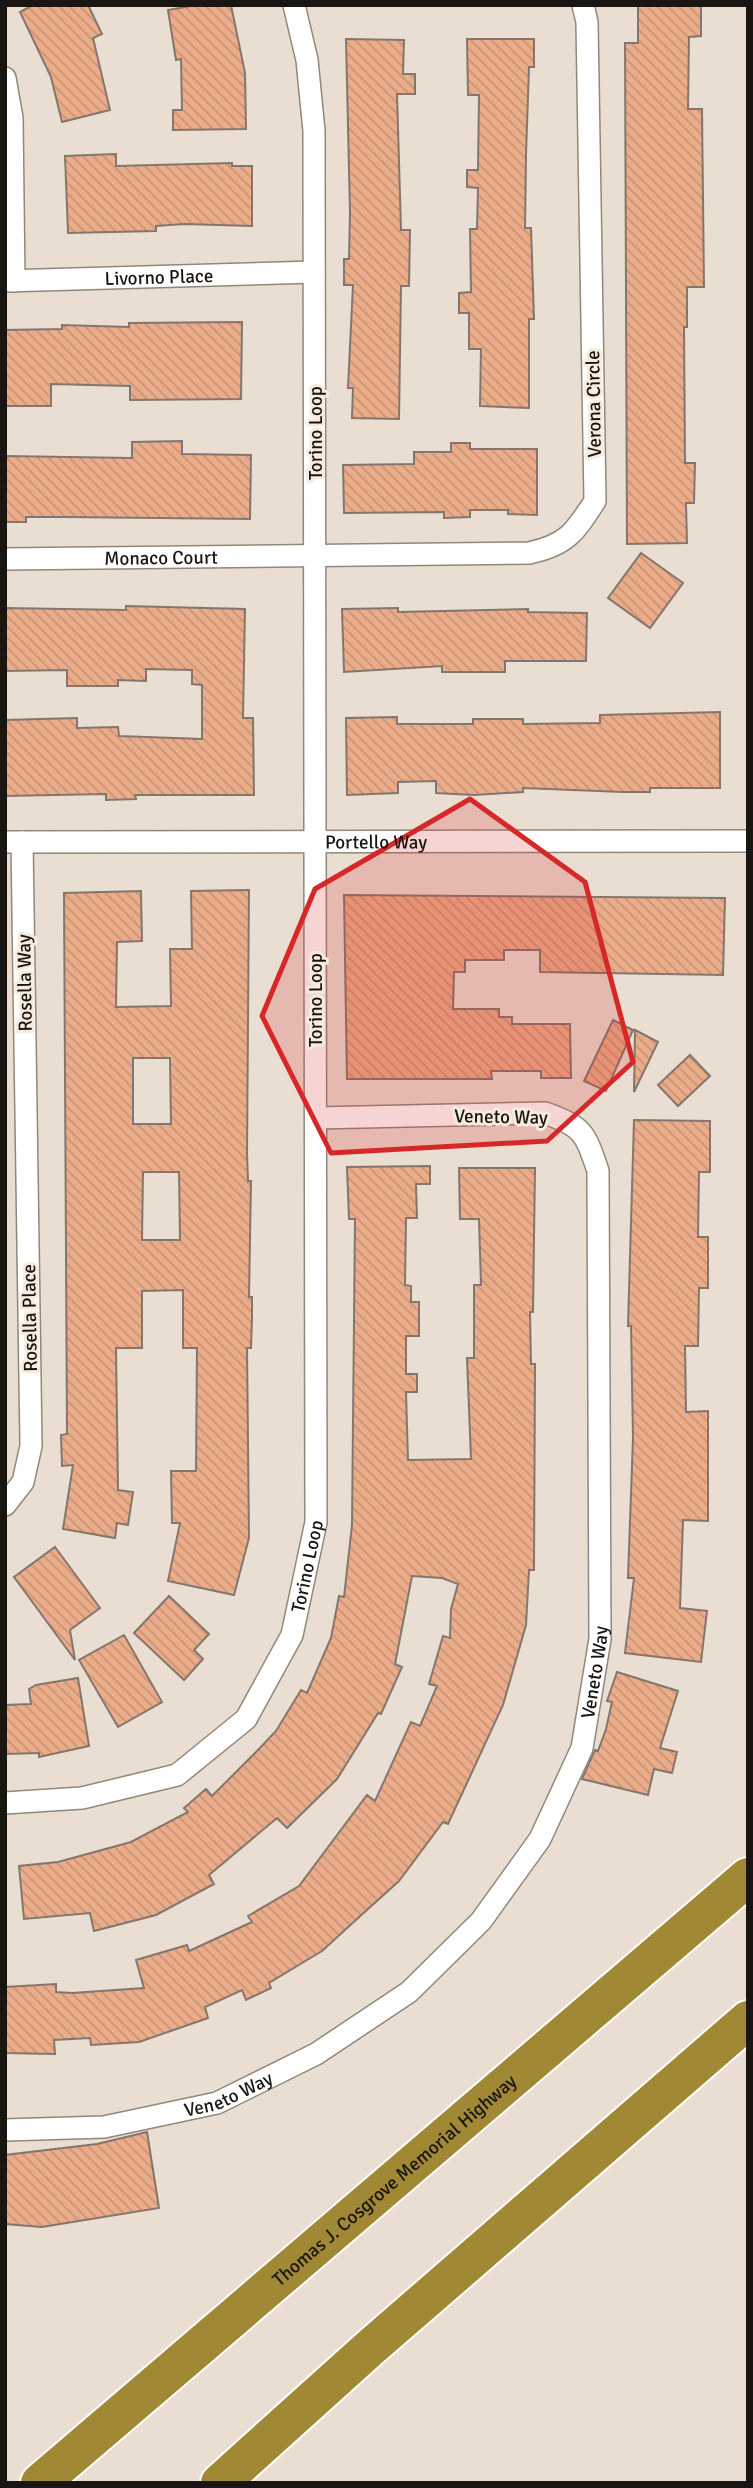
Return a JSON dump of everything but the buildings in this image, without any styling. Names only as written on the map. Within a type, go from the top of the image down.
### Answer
[{"type":"highway","name":"Thomas J. Cosgrove Memorial Highway","points":[[40,2483],[748,1877]]},
{"type":"highway","points":[[220,2483],[371,2347],[748,2020]]},
{"type":"street","name":"Torino Loop","points":[[5,1803],[82,1798],[177,1775],[246,1719],[292,1635],[316,1522],[314,131],[307,60],[294,5]]},
{"type":"street","name":"Verona Circle","points":[[315,555],[529,553],[555,547],[575,531],[595,501],[587,22],[583,5]]},
{"type":"street","points":[[5,78],[12,118],[10,281]]},
{"type":"street","name":"Livorno Place","points":[[10,281],[314,272]]},
{"type":"street","name":"Monaco Court","points":[[5,559],[315,555]]},
{"type":"street","name":"Portello Way","points":[[14,842],[748,841]]},
{"type":"street","name":"Rosella Way","points":[[14,842],[16,1124]]},
{"type":"street","name":"Veneto Way","points":[[5,2130],[104,2127],[217,2103],[316,2054],[409,1992],[481,1921],[540,1839],[582,1748],[600,1639],[598,1171],[589,1144],[573,1124],[545,1113],[316,1118]]},
{"type":"street","name":"Rosella Place","points":[[5,1505],[23,1482],[31,1446],[16,1124]]},
{"type":"highlighted area","points":[[470,799],[585,882],[633,1062],[547,1141],[331,1153],[262,1016],[315,889]]}]
